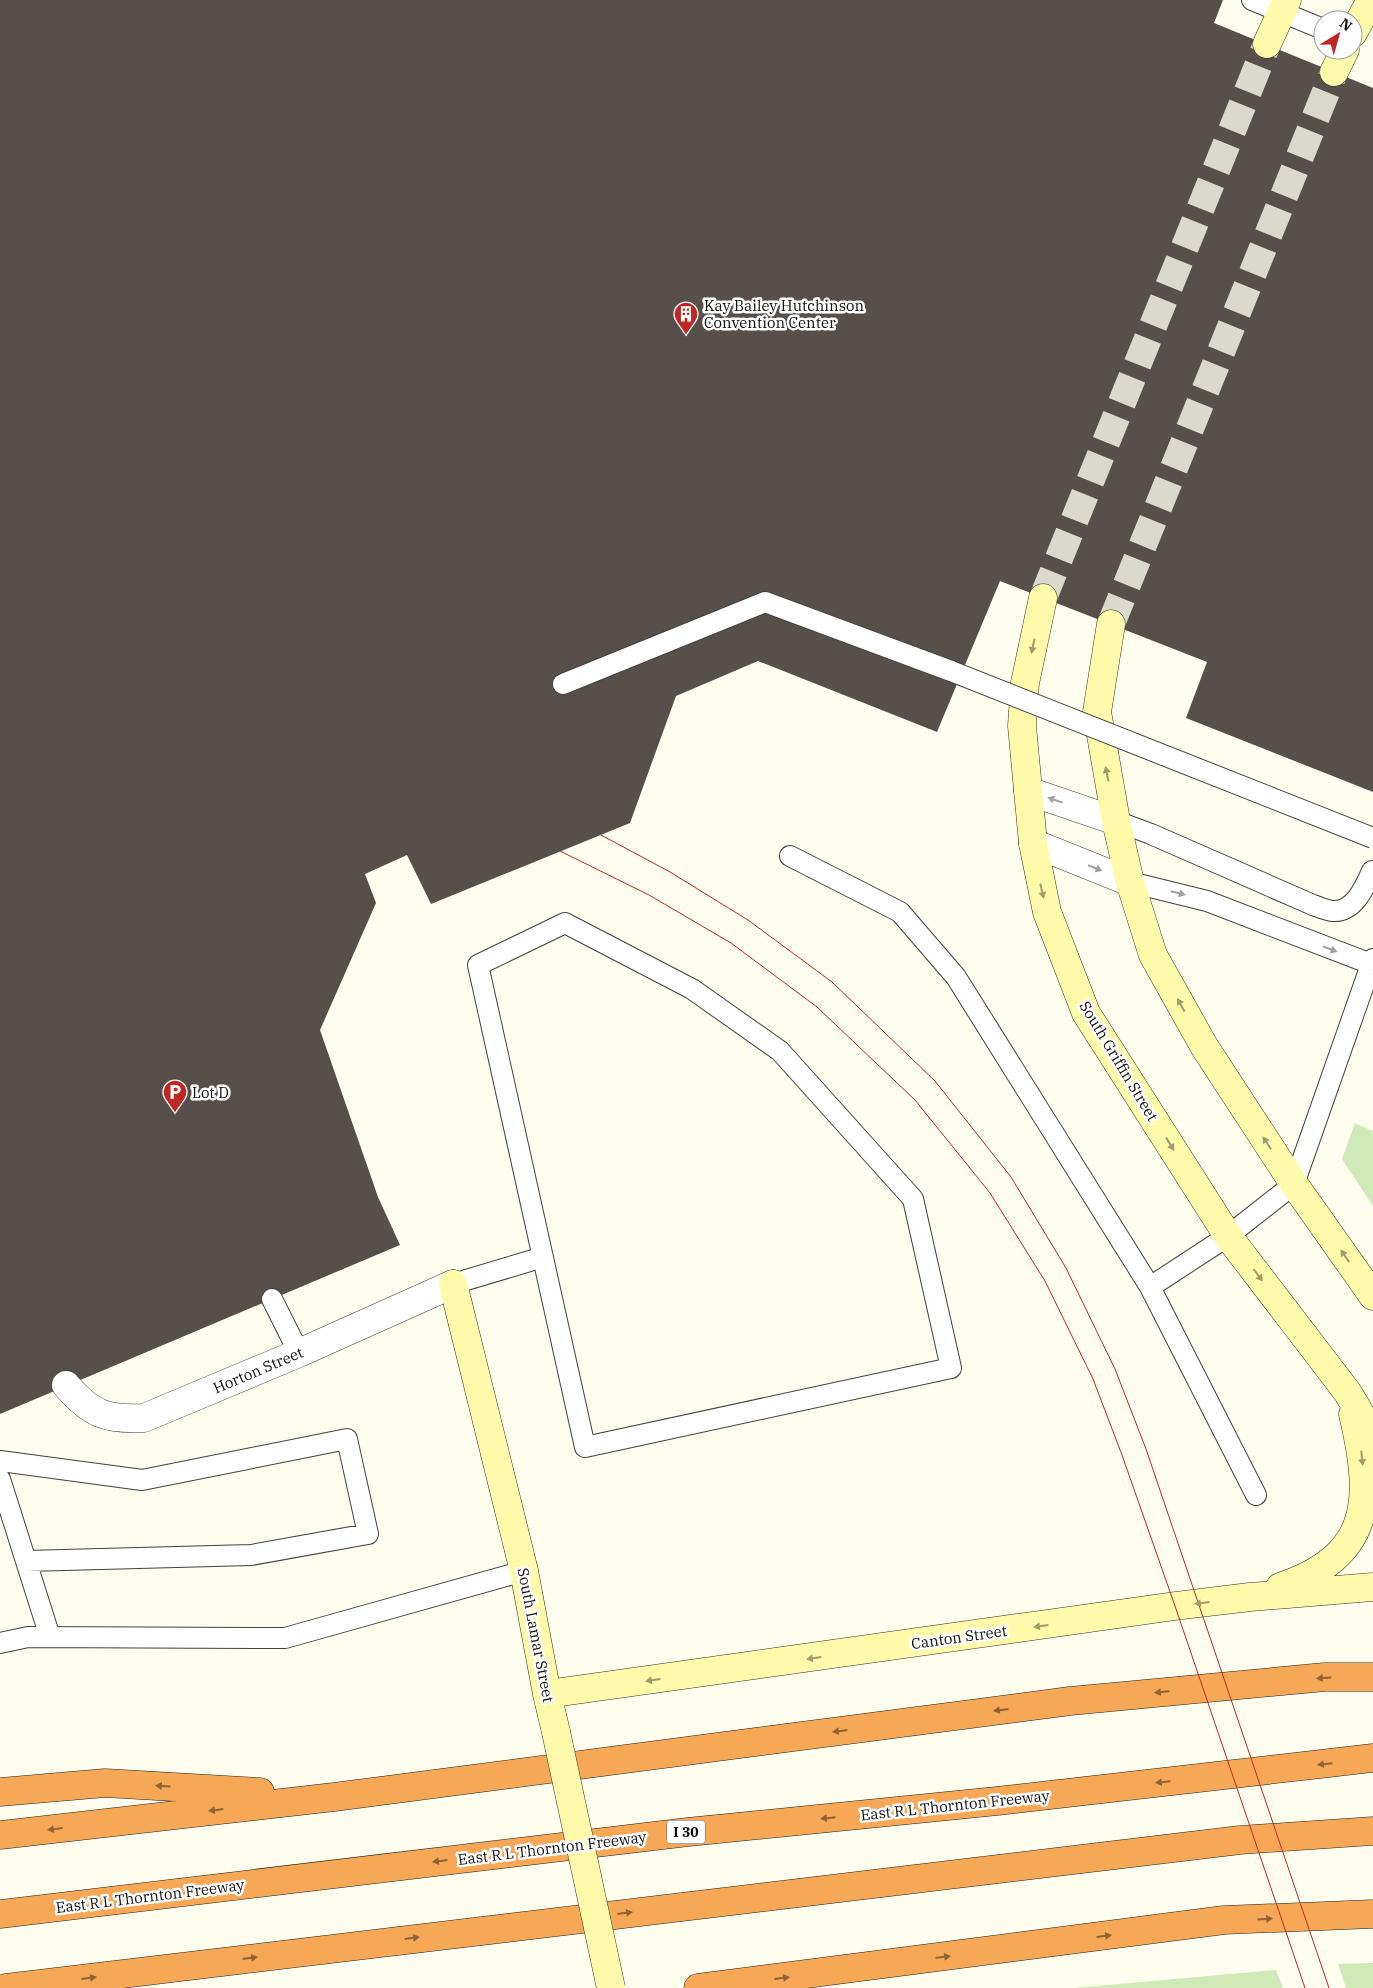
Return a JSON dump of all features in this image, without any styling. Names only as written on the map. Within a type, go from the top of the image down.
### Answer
[{"type":"highway","points":[[0,1835],[334,1797],[1070,1701],[1325,1677],[1373,1677]]},
{"type":"highway","name":"East R L Thornton Freeway","points":[[0,1914],[688,1832],[997,1801],[1373,1758]]},
{"type":"highway","points":[[0,1792],[104,1783],[334,1797]]},
{"type":"highway","points":[[6,1988],[423,1936],[1240,1840],[1373,1831]]},
{"type":"highway","points":[[698,1988],[1224,1920],[1373,1914]]},
{"type":"main road","points":[[1363,15],[1371,0]]},
{"type":"main road","points":[[1267,44],[1284,6]]},
{"type":"main road","name":"South Griffin Street","points":[[1043,598],[1025,683],[1022,726],[1033,844],[1047,912],[1086,1014],[1228,1236],[1348,1393],[1373,1435]]},
{"type":"main road","points":[[1110,624],[1097,712],[1116,821],[1130,882],[1153,955],[1204,1046],[1294,1184],[1373,1296]]},
{"type":"main road","name":"South Lamar Street","points":[[453,1284],[524,1571],[547,1694],[611,1988]]},
{"type":"main road","points":[[1250,1597],[1303,1580],[1336,1559],[1356,1534],[1366,1490],[1362,1451],[1348,1393]]},
{"type":"main road","name":"Canton Street","points":[[547,1694],[1175,1606],[1250,1597],[1373,1587]]},
{"type":"street","points":[[1028,791],[1116,821]]},
{"type":"street","points":[[1033,844],[1130,882]]},
{"type":"street","name":"Horton Street","points":[[66,1385],[80,1402],[100,1414],[121,1420],[144,1418],[299,1353],[453,1284]]},
{"type":"lane","points":[[1252,0],[1284,6],[1313,23]]},
{"type":"lane","points":[[563,684],[765,602],[951,671],[1373,838]]},
{"type":"lane","points":[[1116,821],[1151,834],[1313,905],[1334,911],[1355,902],[1372,871]]},
{"type":"lane","points":[[790,856],[900,912],[956,977],[1150,1287],[1256,1495]]},
{"type":"lane","points":[[1130,882],[1207,900],[1372,962],[1294,1184],[1228,1236],[1150,1287]]},
{"type":"lane","points":[[565,923],[692,989],[780,1051],[913,1199],[950,1368],[584,1447],[543,1257],[478,965],[565,923]]},
{"type":"lane","points":[[453,1284],[543,1257]]},
{"type":"lane","points":[[272,1299],[299,1353]]},
{"type":"lane","points":[[0,1461],[142,1480],[346,1439],[368,1534],[251,1555],[26,1561]]},
{"type":"lane","points":[[0,1479],[50,1637]]},
{"type":"lane","points":[[0,1643],[28,1637],[285,1638],[524,1571]]},
{"type":"green space","points":[[1355,1123],[1373,1131],[1373,1206],[1342,1159]]},
{"type":"green space","points":[[1373,1963],[1373,1988],[1346,1988],[1338,1964]]},
{"type":"green space","points":[[1276,1970],[1283,1988],[1074,1988]]},
{"type":"building","name":"Kay Bailey Hutchinson Convention Center","points":[[0,0],[1223,0],[1214,23],[1373,88],[1373,792],[1186,718],[1207,662],[1000,581],[937,732],[758,661],[676,696],[630,823],[431,904],[407,855],[365,874],[376,903],[320,1030],[378,1197],[400,1245],[0,1414]]},
{"type":"tunnel","points":[[1043,598],[1267,44]]},
{"type":"tunnel","points":[[1111,624],[1334,72]]},
{"type":"tram line","points":[[601,835],[670,872],[748,920],[832,982],[935,1081],[1011,1177],[1066,1268],[1115,1369],[1146,1449],[1329,1988]]},
{"type":"tram line","points":[[560,851],[649,895],[731,943],[817,1007],[915,1100],[990,1193],[1045,1281],[1093,1379],[1175,1606],[1305,1988]]},
{"type":"place","name":"Kay Bailey Hutchinson Convention Center","points":[[686,335]]},
{"type":"place","name":"Lot D","points":[[175,1113]]}]
